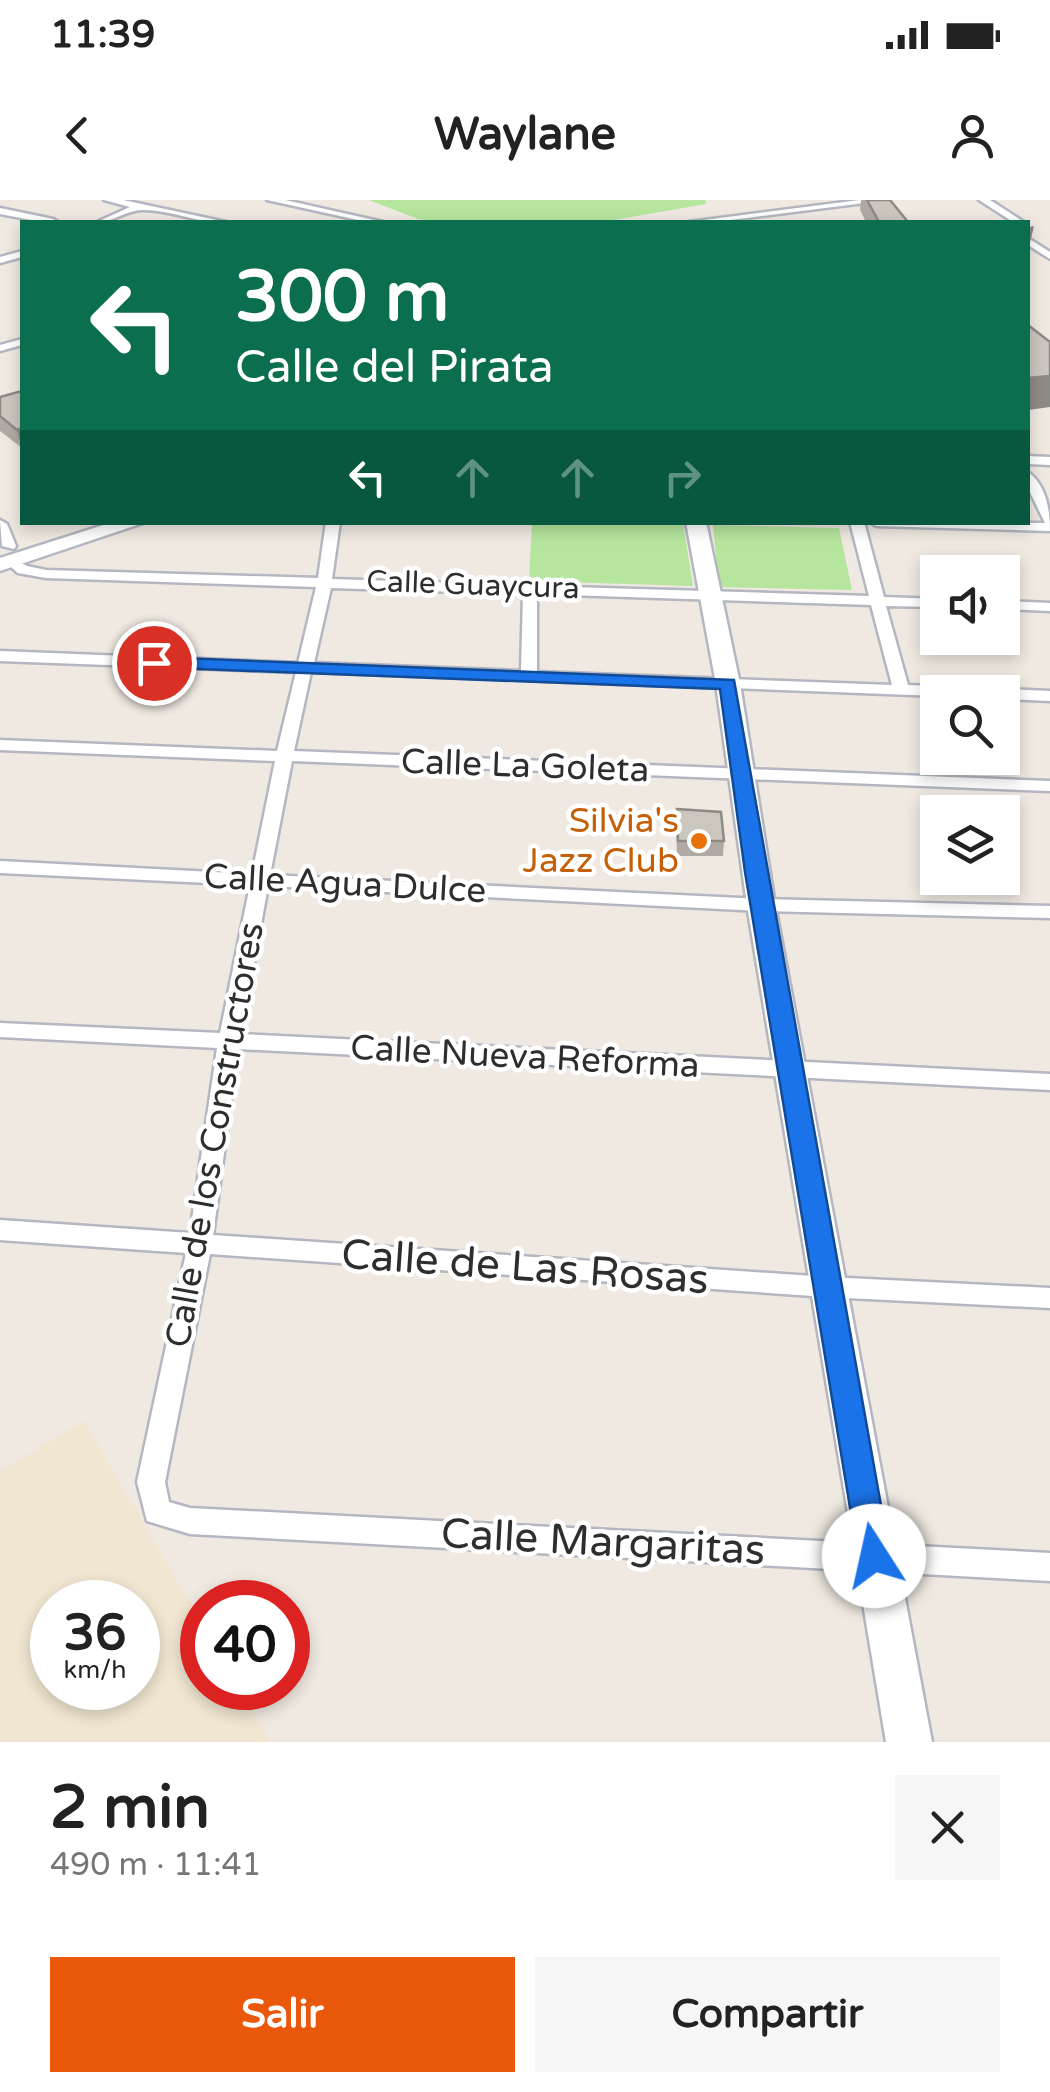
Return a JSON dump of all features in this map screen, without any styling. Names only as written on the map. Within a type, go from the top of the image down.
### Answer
[{"type":"street","points":[[108,200],[211,220]]},
{"type":"street","points":[[106,220],[156,200]]},
{"type":"street","points":[[272,200],[369,220]]},
{"type":"street","points":[[711,220],[882,200]]},
{"type":"street","points":[[966,200],[997,220]]},
{"type":"street","points":[[984,200],[1016,220]]},
{"type":"street","points":[[303,220],[325,210]]},
{"type":"street","points":[[0,211],[43,220]]},
{"type":"street","points":[[1030,480],[1050,524]]},
{"type":"street","points":[[0,524],[5,555]]},
{"type":"street","points":[[5,555],[76,525]]},
{"type":"street","points":[[5,555],[124,525]]},
{"type":"street","name":"Calle de los Constructores","points":[[157,1512],[150,1482],[200,1245],[229,1040],[284,757],[326,580],[333,525]]},
{"type":"street","points":[[696,525],[707,594],[728,684],[761,905],[910,1742]]},
{"type":"street","points":[[858,525],[902,690]]},
{"type":"street","name":"Calle Guaycura","points":[[5,555],[24,570],[46,574],[326,580],[920,602]]},
{"type":"street","points":[[530,587],[530,677]]},
{"type":"street","points":[[1020,606],[1050,607]]},
{"type":"street","points":[[0,656],[920,691]]},
{"type":"street","points":[[1020,695],[1050,696]]},
{"type":"street","name":"Calle La Goleta","points":[[0,745],[1050,786]]},
{"type":"street","name":"Calle Agua Dulce","points":[[0,867],[761,905],[1050,912]]},
{"type":"street","name":"Calle Nueva Reforma","points":[[0,1030],[1050,1082]]},
{"type":"street","name":"Calle de Las Rosas","points":[[0,1230],[827,1288],[1050,1298]]},
{"type":"street","name":"Calle Margaritas","points":[[157,1512],[190,1521],[1050,1566]]},
{"type":"shaded area","points":[[84,1421],[180,1585],[180,1710],[253,1710],[271,1742],[0,1742],[0,1471]]},
{"type":"green space","points":[[369,200],[705,200],[706,204],[614,220],[418,219]]},
{"type":"green space","points":[[532,525],[683,525],[693,586],[529,581]]},
{"type":"green space","points":[[713,525],[839,528],[852,590],[719,587]]},
{"type":"building","points":[[867,200],[890,200],[906,220],[878,220]]},
{"type":"building","points":[[1030,327],[1050,342],[1050,376],[1030,378]]},
{"type":"building","points":[[20,392],[20,429],[0,416],[0,397]]},
{"type":"building","points":[[677,809],[721,812],[724,841],[678,841]]},
{"type":"place","name":"Silvia's Jazz Club","points":[[699,841]]},
{"type":"route","points":[[154,663],[728,684],[756,872],[874,1556]]}]
